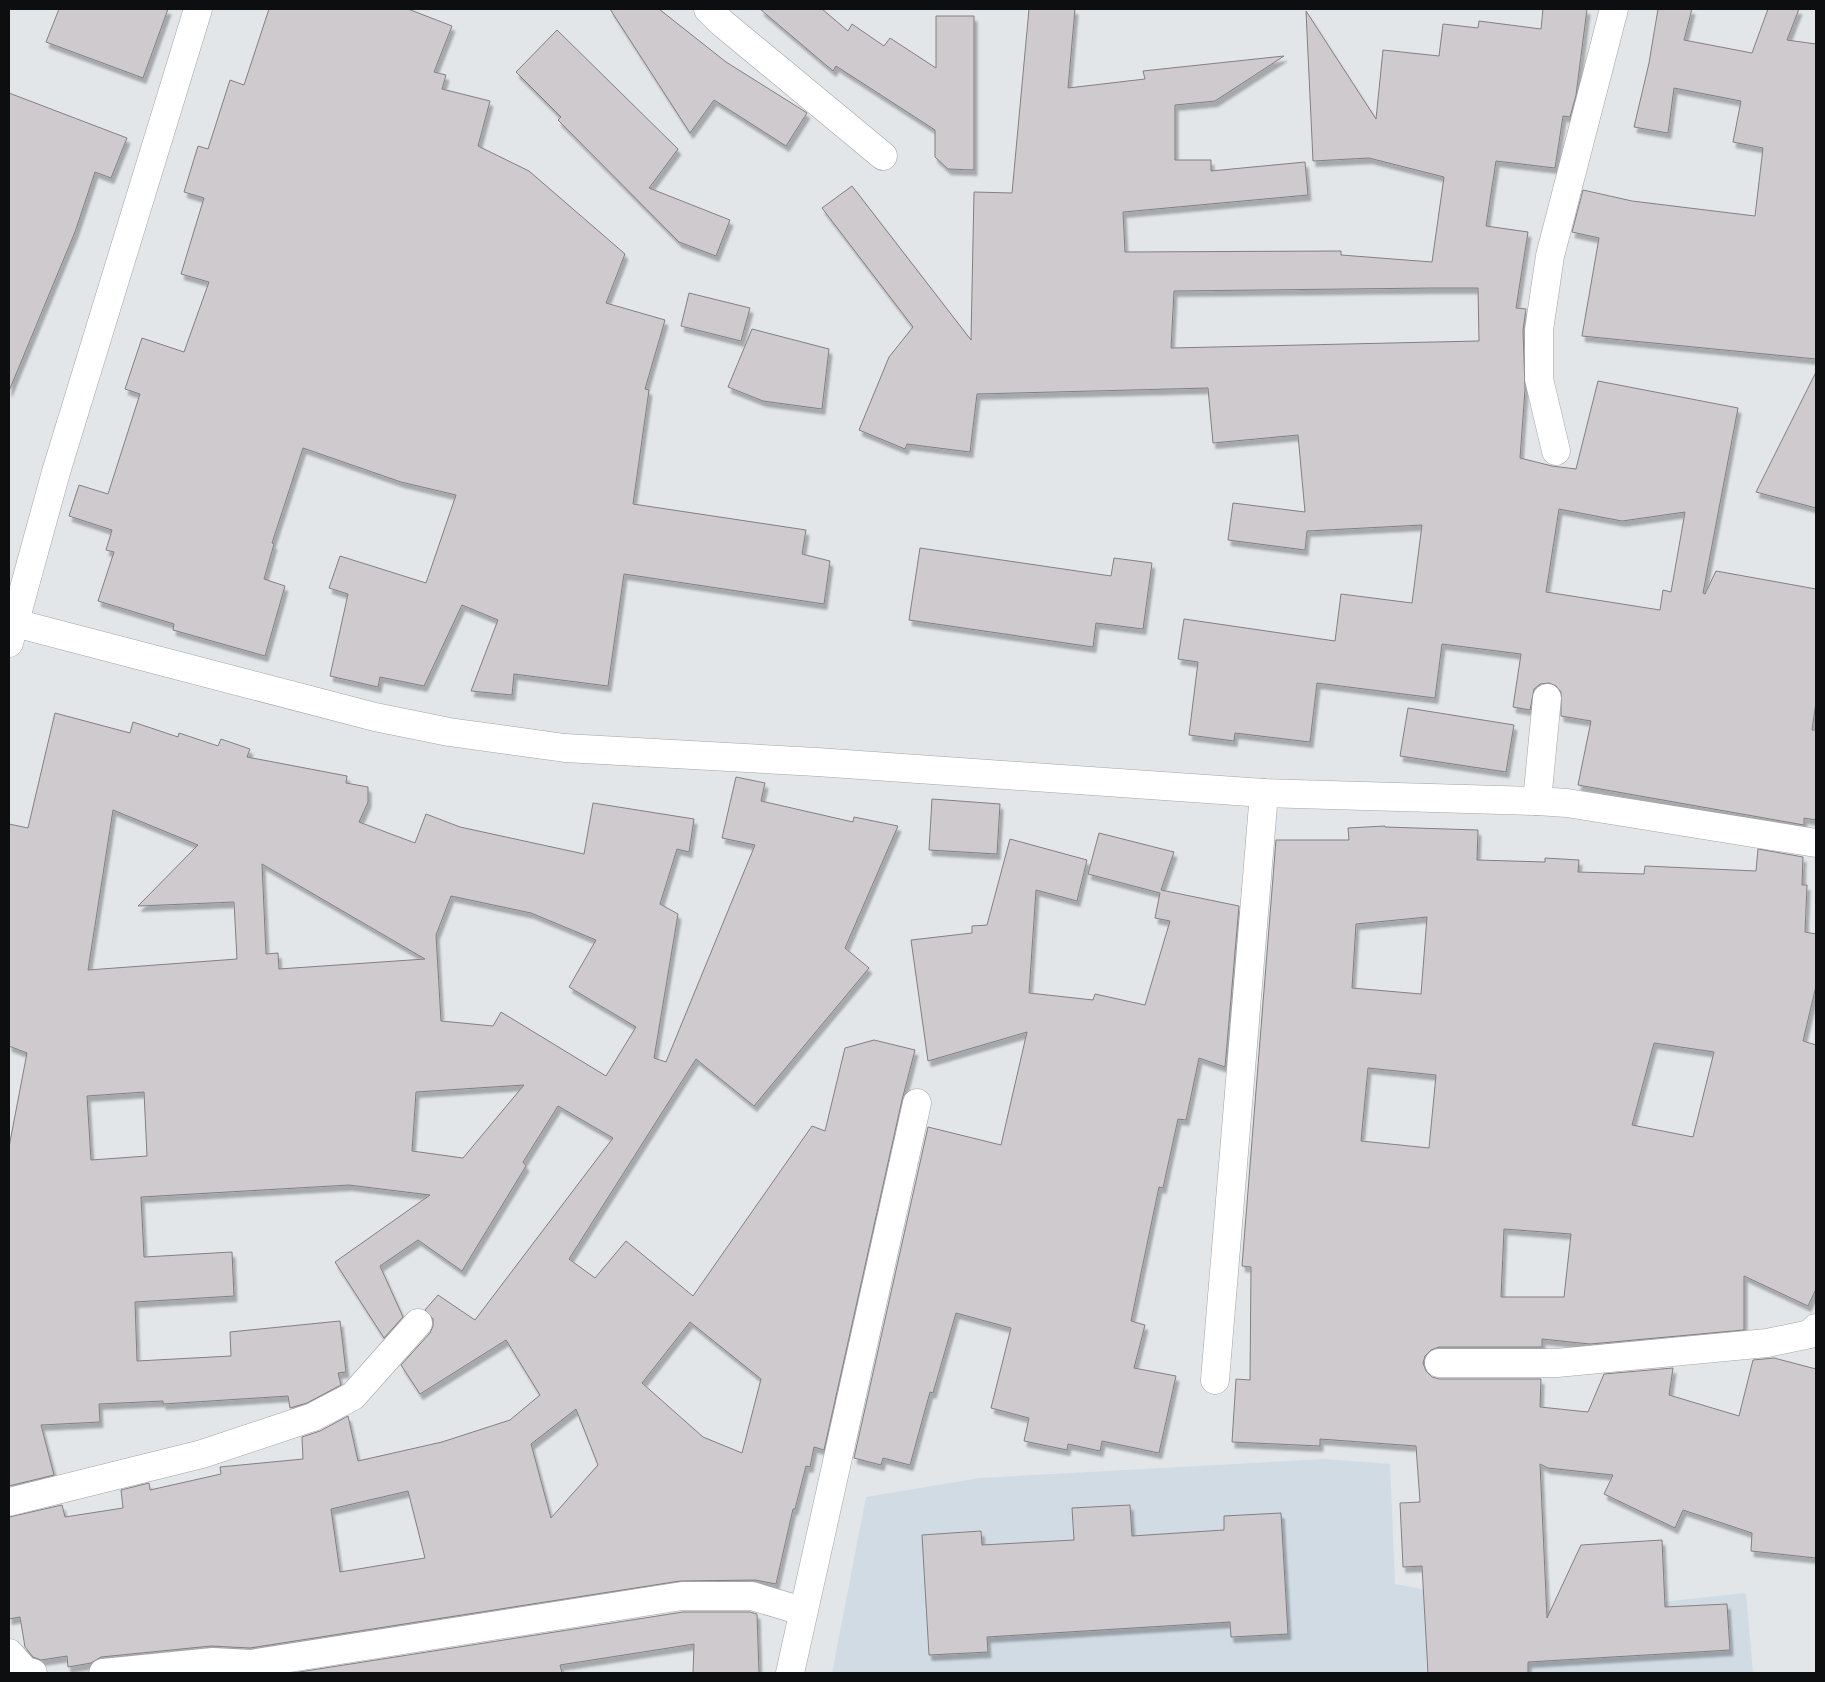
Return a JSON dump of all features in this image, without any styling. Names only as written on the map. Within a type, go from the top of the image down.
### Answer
[{"type":"street","points":[[198,9],[56,472],[12,633],[449,732],[565,748],[817,762],[1264,793],[1567,803],[1816,843]]},
{"type":"street","points":[[708,9],[721,22],[884,156]]},
{"type":"street","points":[[1556,451],[1539,379],[1539,330],[1550,256],[1614,9]]},
{"type":"street","points":[[1537,801],[1546,698]]},
{"type":"street","points":[[1215,1380],[1264,793]]},
{"type":"street","points":[[790,1673],[802,1611],[916,1103]]},
{"type":"street","points":[[9,1502],[202,1454],[313,1417],[352,1396],[418,1323]]},
{"type":"street","points":[[1440,1363],[1566,1362],[1767,1343],[1810,1334],[1816,1328]]},
{"type":"street","points":[[103,1673],[213,1662],[251,1664],[682,1596],[752,1596],[802,1611]]},
{"type":"street","points":[[9,1653],[25,1671],[33,1673]]},
{"type":"shaded area","points":[[1325,1459],[1390,1464],[1395,1584],[1540,1611],[1623,1606],[1746,1593],[1753,1673],[832,1673],[866,1497],[980,1478]]},
{"type":"building","points":[[59,9],[168,9],[143,78],[46,42]]},
{"type":"building","points":[[269,9],[408,9],[452,26],[434,72],[446,75],[442,89],[490,101],[478,146],[529,171],[625,254],[606,303],[665,320],[645,389],[649,390],[633,504],[806,530],[802,554],[830,561],[824,604],[624,574],[608,686],[514,674],[512,695],[471,691],[498,620],[462,605],[424,686],[380,677],[378,687],[330,676],[348,594],[329,588],[340,556],[426,583],[456,495],[401,482],[303,448],[272,543],[274,544],[264,579],[285,586],[265,656],[173,630],[174,624],[98,601],[114,552],[106,550],[112,530],[69,516],[79,485],[108,494],[140,394],[125,389],[142,338],[184,352],[209,282],[181,274],[204,198],[184,192],[198,146],[208,149],[230,80],[244,85]]},
{"type":"building","points":[[610,9],[659,9],[726,62],[807,113],[786,146],[714,100],[690,133]]},
{"type":"building","points":[[760,9],[822,9],[848,31],[852,24],[884,46],[890,38],[936,68],[936,16],[974,16],[974,170],[948,169],[935,157],[935,130],[836,66],[833,71]]},
{"type":"building","points":[[1029,9],[1075,9],[1068,88],[1145,79],[1143,71],[1284,56],[1215,101],[1175,105],[1175,160],[1211,160],[1211,171],[1305,162],[1308,195],[1123,212],[1125,252],[1341,251],[1341,255],[1432,262],[1444,177],[1369,158],[1313,161],[1306,11],[1376,119],[1383,50],[1439,56],[1443,24],[1478,28],[1479,21],[1541,29],[1543,9],[1587,9],[1576,95],[1570,117],[1563,116],[1555,168],[1496,161],[1486,226],[1528,232],[1516,308],[1526,309],[1523,330],[1525,389],[1520,458],[1552,466],[1576,469],[1598,381],[1738,408],[1703,593],[1705,594],[1716,571],[1816,589],[1816,702],[1812,730],[1816,730],[1816,820],[1804,818],[1804,825],[1578,785],[1591,721],[1561,716],[1561,692],[1556,686],[1549,683],[1540,684],[1534,689],[1530,710],[1513,707],[1521,654],[1442,644],[1435,698],[1317,683],[1310,742],[1235,733],[1234,741],[1189,735],[1198,662],[1178,659],[1184,619],[1335,641],[1341,594],[1412,603],[1422,525],[1307,531],[1305,550],[1228,540],[1233,503],[1305,512],[1298,435],[1213,443],[1208,388],[977,394],[970,452],[907,444],[905,449],[859,430],[889,357],[913,327],[822,208],[852,186],[971,340],[974,192],[1012,193]],"holes":[[[1478,288],[1479,341],[1171,348],[1174,291]],[[1559,509],[1622,521],[1685,512],[1671,592],[1663,590],[1660,610],[1546,592]]]},
{"type":"building","points":[[1658,9],[1692,9],[1684,40],[1752,53],[1768,9],[1799,9],[1787,40],[1816,44],[1816,359],[1582,336],[1599,238],[1572,232],[1583,190],[1632,201],[1755,216],[1763,148],[1733,142],[1741,101],[1674,88],[1668,133],[1634,127],[1649,63]]},
{"type":"building","points":[[557,30],[678,149],[649,188],[730,220],[716,256],[679,242],[558,120],[561,117],[516,72]]},
{"type":"building","points":[[9,93],[127,138],[111,178],[95,172],[75,232],[9,391]]},
{"type":"building","points":[[689,293],[750,308],[741,341],[681,326]]},
{"type":"building","points":[[752,329],[829,349],[822,409],[763,401],[728,387]]},
{"type":"building","points":[[1816,372],[1816,508],[1756,492]]},
{"type":"building","points":[[920,548],[1111,576],[1114,558],[1152,563],[1143,629],[1096,623],[1093,647],[909,620]]},
{"type":"building","points":[[1408,708],[1514,725],[1506,772],[1400,756]]},
{"type":"building","points":[[55,713],[130,733],[133,722],[178,737],[179,733],[218,746],[221,739],[250,749],[247,757],[347,776],[346,783],[368,787],[368,802],[359,822],[415,843],[426,814],[460,827],[584,854],[593,803],[694,819],[689,852],[677,849],[660,904],[678,914],[654,1058],[666,1062],[755,845],[722,838],[736,777],[765,783],[761,801],[853,822],[854,817],[898,826],[845,948],[869,968],[754,1106],[696,1059],[569,1259],[595,1278],[626,1241],[693,1296],[812,1126],[825,1131],[845,1048],[874,1040],[915,1050],[902,1100],[824,1450],[814,1447],[810,1467],[806,1466],[795,1509],[793,1509],[776,1584],[755,1580],[680,1581],[250,1648],[211,1646],[101,1657],[91,1663],[68,1667],[67,1656],[41,1660],[33,1657],[25,1647],[20,1617],[9,1619],[9,1517],[62,1505],[65,1517],[123,1508],[121,1490],[149,1483],[150,1490],[221,1474],[220,1467],[303,1459],[302,1437],[320,1431],[348,1416],[358,1461],[442,1442],[510,1420],[540,1395],[506,1340],[420,1394],[401,1365],[430,1333],[433,1319],[425,1310],[438,1295],[475,1320],[613,1138],[558,1106],[523,1162],[526,1166],[462,1271],[418,1240],[380,1266],[403,1317],[384,1338],[335,1262],[430,1195],[349,1185],[141,1197],[144,1257],[232,1252],[234,1296],[135,1302],[137,1361],[231,1356],[230,1332],[340,1321],[346,1372],[338,1373],[341,1385],[307,1403],[290,1408],[288,1396],[163,1404],[163,1401],[99,1404],[100,1422],[41,1425],[54,1475],[9,1486],[9,1147],[27,1053],[9,1046],[9,824],[28,828]],"holes":[[[113,810],[198,845],[138,906],[234,902],[237,959],[88,970]],[[262,864],[425,959],[279,969],[278,953],[266,954]],[[451,896],[531,913],[596,940],[569,987],[636,1027],[606,1076],[501,1012],[493,1026],[441,1021],[436,935]],[[524,1085],[463,1158],[412,1151],[416,1092]],[[144,1092],[147,1156],[91,1160],[87,1096]],[[690,1322],[761,1379],[742,1453],[703,1437],[642,1383]],[[576,1409],[598,1465],[551,1518],[531,1444]],[[408,1491],[425,1558],[340,1572],[331,1509]]]},
{"type":"building","points":[[932,799],[1000,804],[997,854],[929,850]]},
{"type":"building","points":[[1385,826],[1478,830],[1477,860],[1545,862],[1545,858],[1579,860],[1578,872],[1644,874],[1645,866],[1756,871],[1758,849],[1803,857],[1802,885],[1807,885],[1805,932],[1816,934],[1816,986],[1803,1041],[1816,1045],[1816,1289],[1808,1306],[1744,1276],[1744,1330],[1590,1344],[1542,1339],[1542,1347],[1439,1347],[1431,1350],[1425,1356],[1423,1363],[1426,1371],[1432,1377],[1439,1379],[1541,1379],[1540,1407],[1588,1412],[1604,1374],[1673,1368],[1669,1395],[1739,1416],[1753,1360],[1774,1358],[1816,1369],[1816,1558],[1751,1551],[1752,1533],[1683,1510],[1675,1528],[1604,1494],[1613,1475],[1548,1468],[1540,1464],[1547,1618],[1581,1545],[1662,1540],[1665,1607],[1727,1604],[1730,1650],[1528,1662],[1528,1673],[1428,1673],[1422,1566],[1403,1567],[1400,1503],[1420,1502],[1416,1446],[1320,1439],[1320,1446],[1232,1442],[1236,1379],[1250,1380],[1251,1267],[1242,1266],[1276,840],[1349,840],[1348,828]],"holes":[[[1427,917],[1421,994],[1352,988],[1356,924]],[[1654,1043],[1714,1052],[1693,1137],[1632,1125]],[[1368,1068],[1436,1075],[1429,1148],[1361,1141]],[[1504,1229],[1571,1234],[1564,1297],[1501,1297]]]},
{"type":"building","points":[[1099,833],[1174,852],[1161,890],[1239,906],[1225,1067],[1199,1058],[1186,1120],[1178,1119],[1163,1188],[1159,1187],[1131,1321],[1145,1325],[1134,1368],[1176,1376],[1159,1453],[1102,1441],[1100,1451],[1068,1444],[1067,1450],[1024,1441],[1029,1418],[991,1408],[1011,1328],[956,1313],[933,1393],[930,1392],[910,1465],[883,1458],[881,1465],[854,1458],[928,1127],[1001,1145],[1027,1032],[928,1061],[911,940],[972,933],[972,926],[987,925],[1010,839],[1087,860],[1077,901],[1036,890],[1029,993],[1093,1000],[1095,994],[1145,1005],[1170,921],[1155,918],[1160,893],[1088,874]]},
{"type":"building","points":[[1130,1505],[1132,1536],[1224,1530],[1224,1516],[1281,1513],[1288,1634],[1231,1637],[1230,1622],[987,1637],[988,1652],[929,1655],[922,1535],[981,1531],[982,1545],[1074,1540],[1072,1508]]},
{"type":"building","points":[[683,1612],[750,1612],[757,1614],[759,1673],[693,1673],[694,1644],[560,1665],[562,1673],[293,1673]]}]
